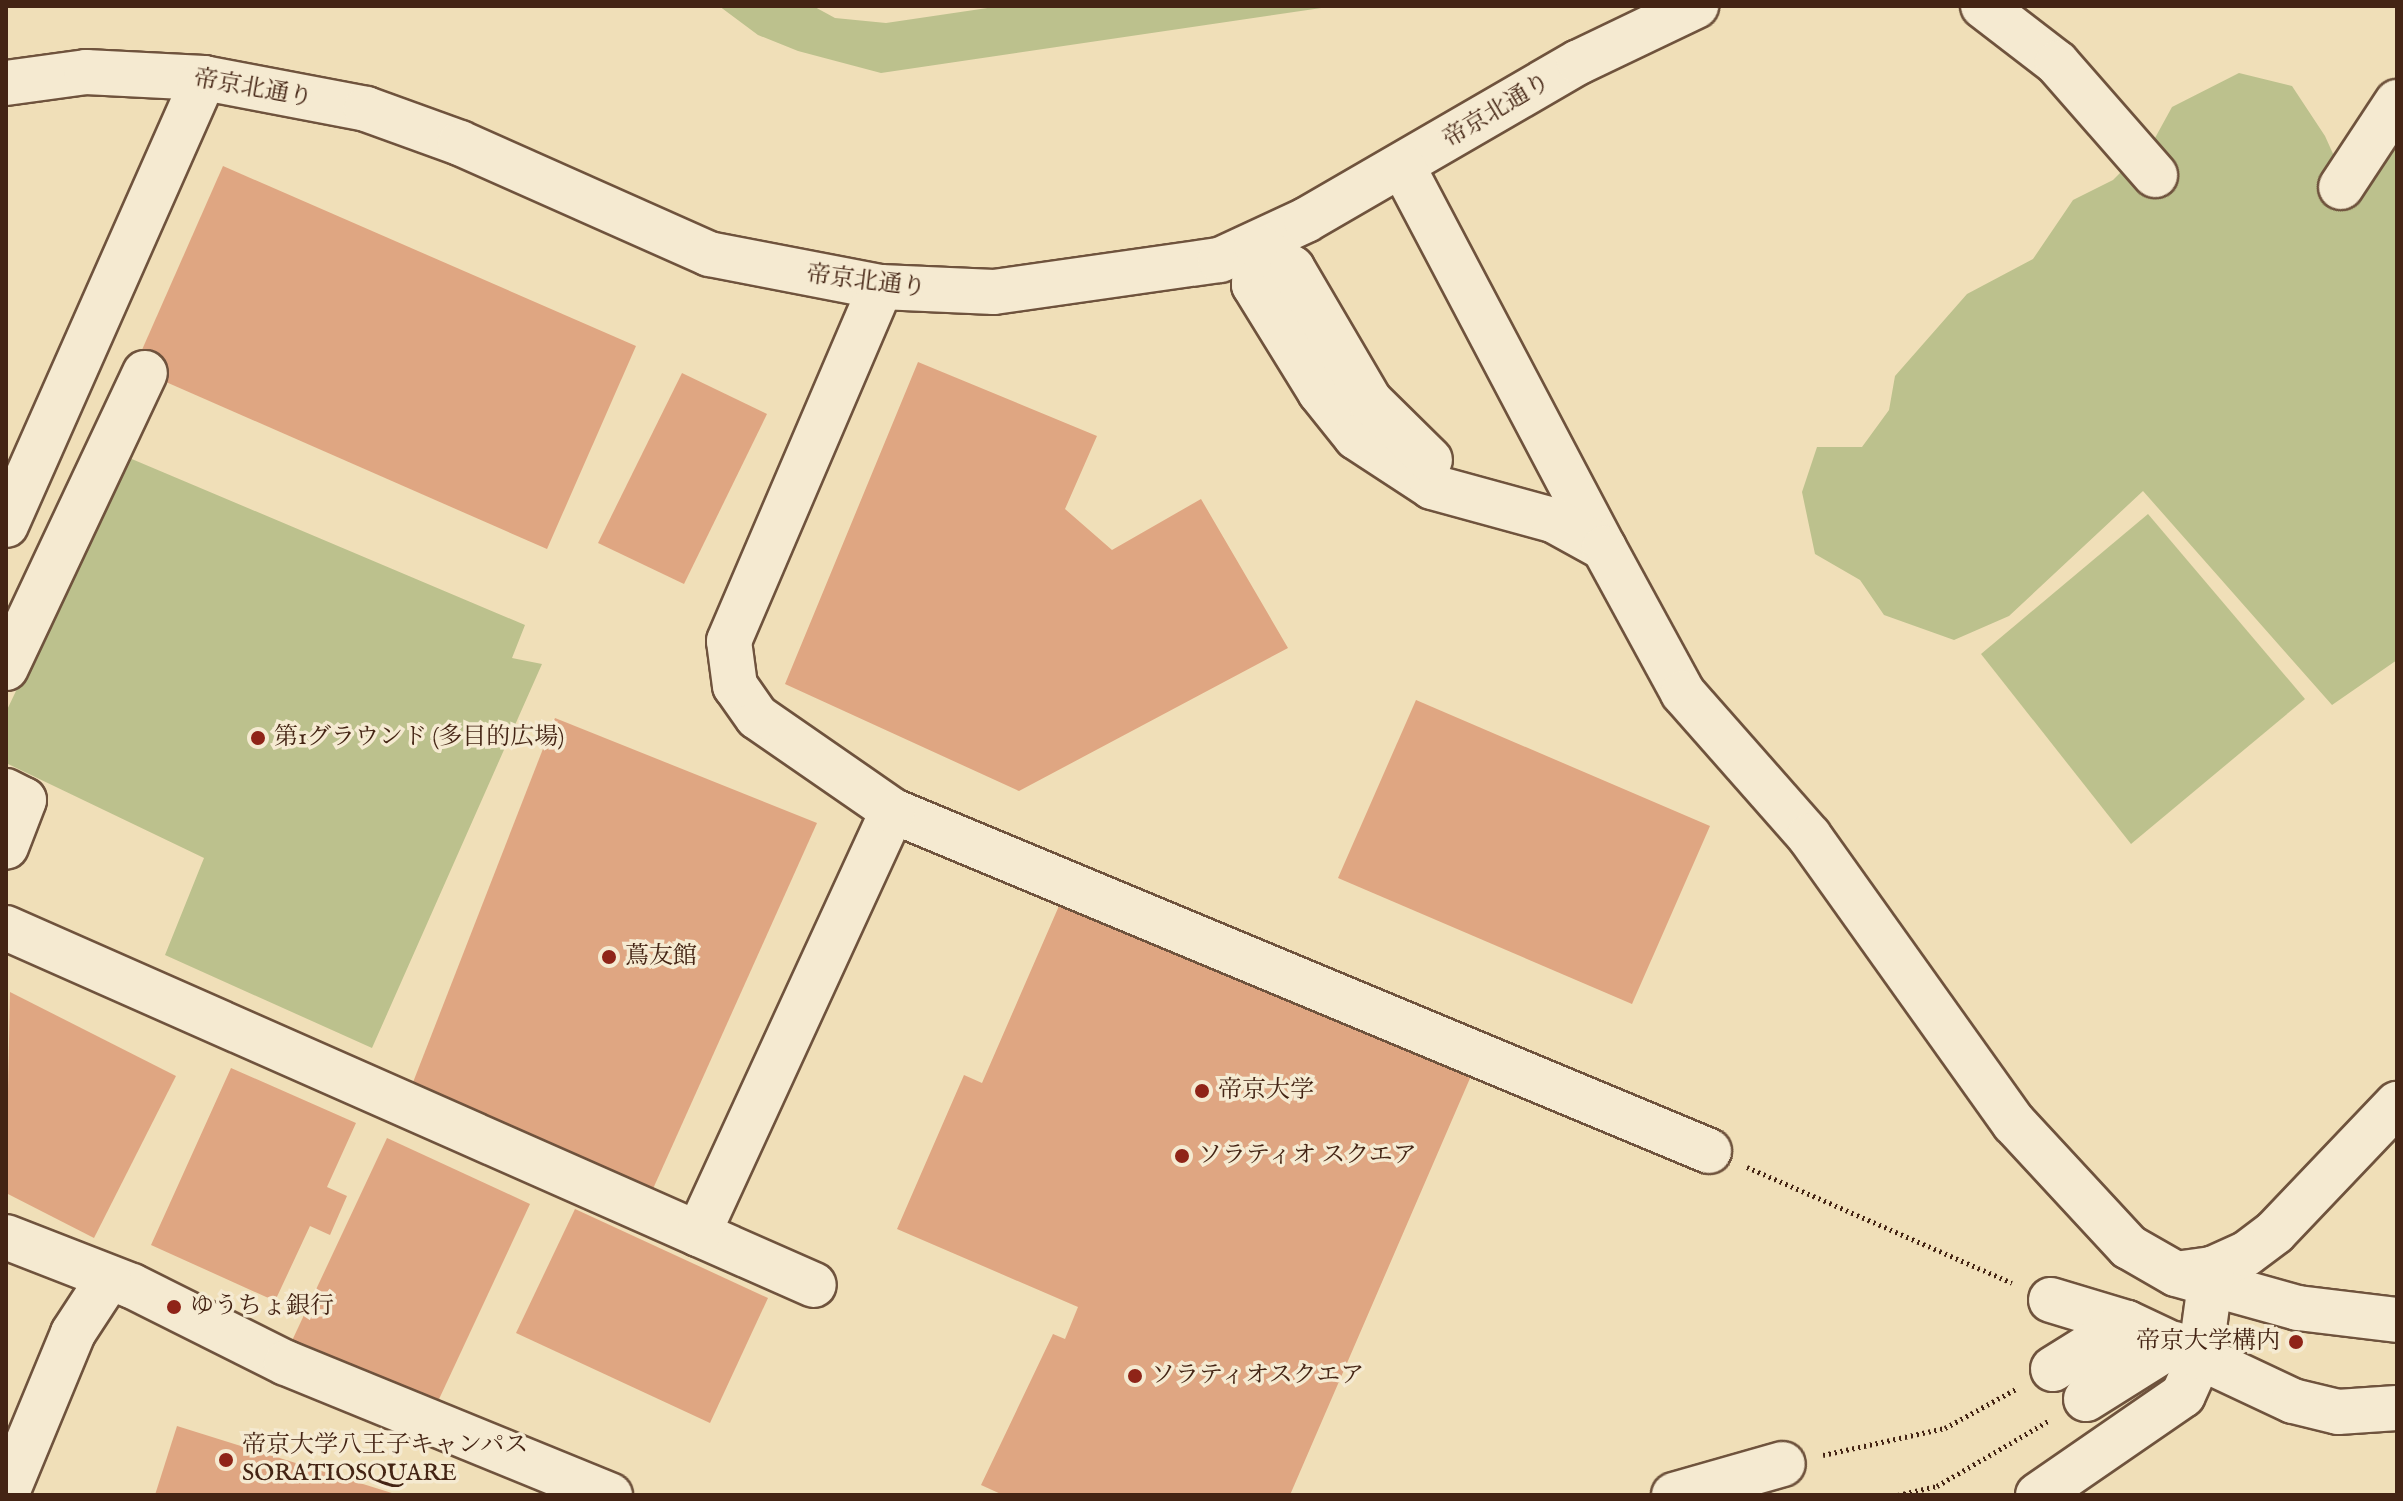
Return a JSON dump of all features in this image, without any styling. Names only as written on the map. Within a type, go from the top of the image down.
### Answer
[{"type":"street","name":"帝京北通り","points":[[6,83],[86,72],[204,78],[366,109],[460,143],[709,254],[881,287],[994,292],[1185,269],[1256,245],[1403,167],[1579,62],[1696,6]]},
{"type":"street","points":[[1983,6],[2057,63],[2155,175]]},
{"type":"street","points":[[6,525],[204,78]]},
{"type":"street","points":[[2341,187],[2397,102]]},
{"type":"street","points":[[1403,167],[1683,693],[1809,836],[2014,1123],[2129,1247],[2200,1276],[2311,1310],[2397,1320]]},
{"type":"street","points":[[1256,245],[1292,268],[1385,421],[1425,457],[1498,501],[1553,520],[1604,548]]},
{"type":"street","points":[[881,287],[729,641],[735,686],[757,717],[893,811],[1709,1151]]},
{"type":"street","points":[[6,668],[145,373]]},
{"type":"street","points":[[6,791],[24,800],[6,847]]},
{"type":"street","points":[[698,1234],[893,811]]},
{"type":"street","points":[[6,928],[814,1285]]},
{"type":"street","points":[[2038,1495],[2059,1476],[2163,1413],[2183,1395],[2200,1276],[2275,1232],[2390,1125]]},
{"type":"street","points":[[6,1237],[109,1278],[286,1363],[610,1495]]},
{"type":"street","points":[[6,1495],[73,1333],[109,1278]]},
{"type":"street","points":[[2051,1300],[2127,1323],[2293,1401],[2338,1412],[2397,1408]]},
{"type":"street","points":[[2053,1369],[2127,1323]]},
{"type":"street","points":[[2086,1399],[2187,1351]]},
{"type":"street","points":[[1674,1495],[1783,1464]]},
{"type":"path","points":[[1709,1151],[2051,1300]]},
{"type":"path","points":[[1783,1464],[1945,1428],[2053,1369]]},
{"type":"path","points":[[1898,1495],[1937,1486],[2086,1399]]},
{"type":"green space","points":[[719,6],[813,6],[835,18],[886,23],[1001,6],[1335,6],[881,73],[798,51],[758,35]]},
{"type":"green space","points":[[2239,73],[2292,86],[2325,136],[2353,198],[2397,129],[2397,660],[2332,705],[2143,491],[2009,616],[1954,640],[1884,615],[1860,580],[1815,554],[1802,492],[1817,447],[1862,447],[1889,410],[1895,376],[1967,294],[2033,259],[2073,200],[2113,180],[2155,138],[2172,107]]},
{"type":"green space","name":"第1グラウンド (多目的広場)","points":[[127,457],[525,625],[512,658],[542,664],[372,1048],[165,955],[204,858],[6,763],[6,712]]},
{"type":"green space","points":[[2148,514],[2305,699],[2131,844],[1981,654]]},
{"type":"building","points":[[223,166],[636,346],[547,549],[134,368]]},
{"type":"building","points":[[918,362],[1097,436],[1065,509],[1112,550],[1201,499],[1288,648],[1019,791],[785,684]]},
{"type":"building","points":[[682,373],[767,414],[684,584],[598,543]]},
{"type":"building","points":[[1416,700],[1710,826],[1632,1004],[1338,878]]},
{"type":"building","name":"蔦友館","points":[[555,718],[817,823],[652,1191],[410,1090]]},
{"type":"building","name":"ソラティオ スクエア","points":[[1062,899],[1471,1076],[1290,1495],[1003,1495],[981,1485],[1053,1334],[1065,1339],[1078,1307],[897,1229],[964,1075],[982,1083]]},
{"type":"building","points":[[10,992],[176,1076],[94,1238],[6,1193]]},
{"type":"building","points":[[231,1068],[356,1123],[327,1187],[347,1196],[330,1235],[310,1226],[275,1301],[151,1245]]},
{"type":"building","points":[[387,1138],[530,1204],[433,1412],[290,1345]]},
{"type":"building","points":[[575,1209],[768,1298],[710,1423],[516,1333]]},
{"type":"building","name":"帝京大学八王子キャンパス SORATIOSQUARE","points":[[177,1426],[395,1494],[155,1495]]},
{"type":"place","name":"第1グラウンド (多目的広場)","points":[[258,738]]},
{"type":"place","name":"蔦友館","points":[[609,957]]},
{"type":"place","name":"帝京大学","points":[[1202,1091]]},
{"type":"place","name":"ソラティオ スクエア","points":[[1182,1156]]},
{"type":"place","name":"ゆうちょ銀行","points":[[174,1307]]},
{"type":"place","name":"帝京大学構内","points":[[2296,1342]]},
{"type":"place","name":"ソラティオスクエア","points":[[1135,1376]]},
{"type":"place","name":"帝京大学八王子キャンパス SORATIOSQUARE","points":[[226,1460]]}]
